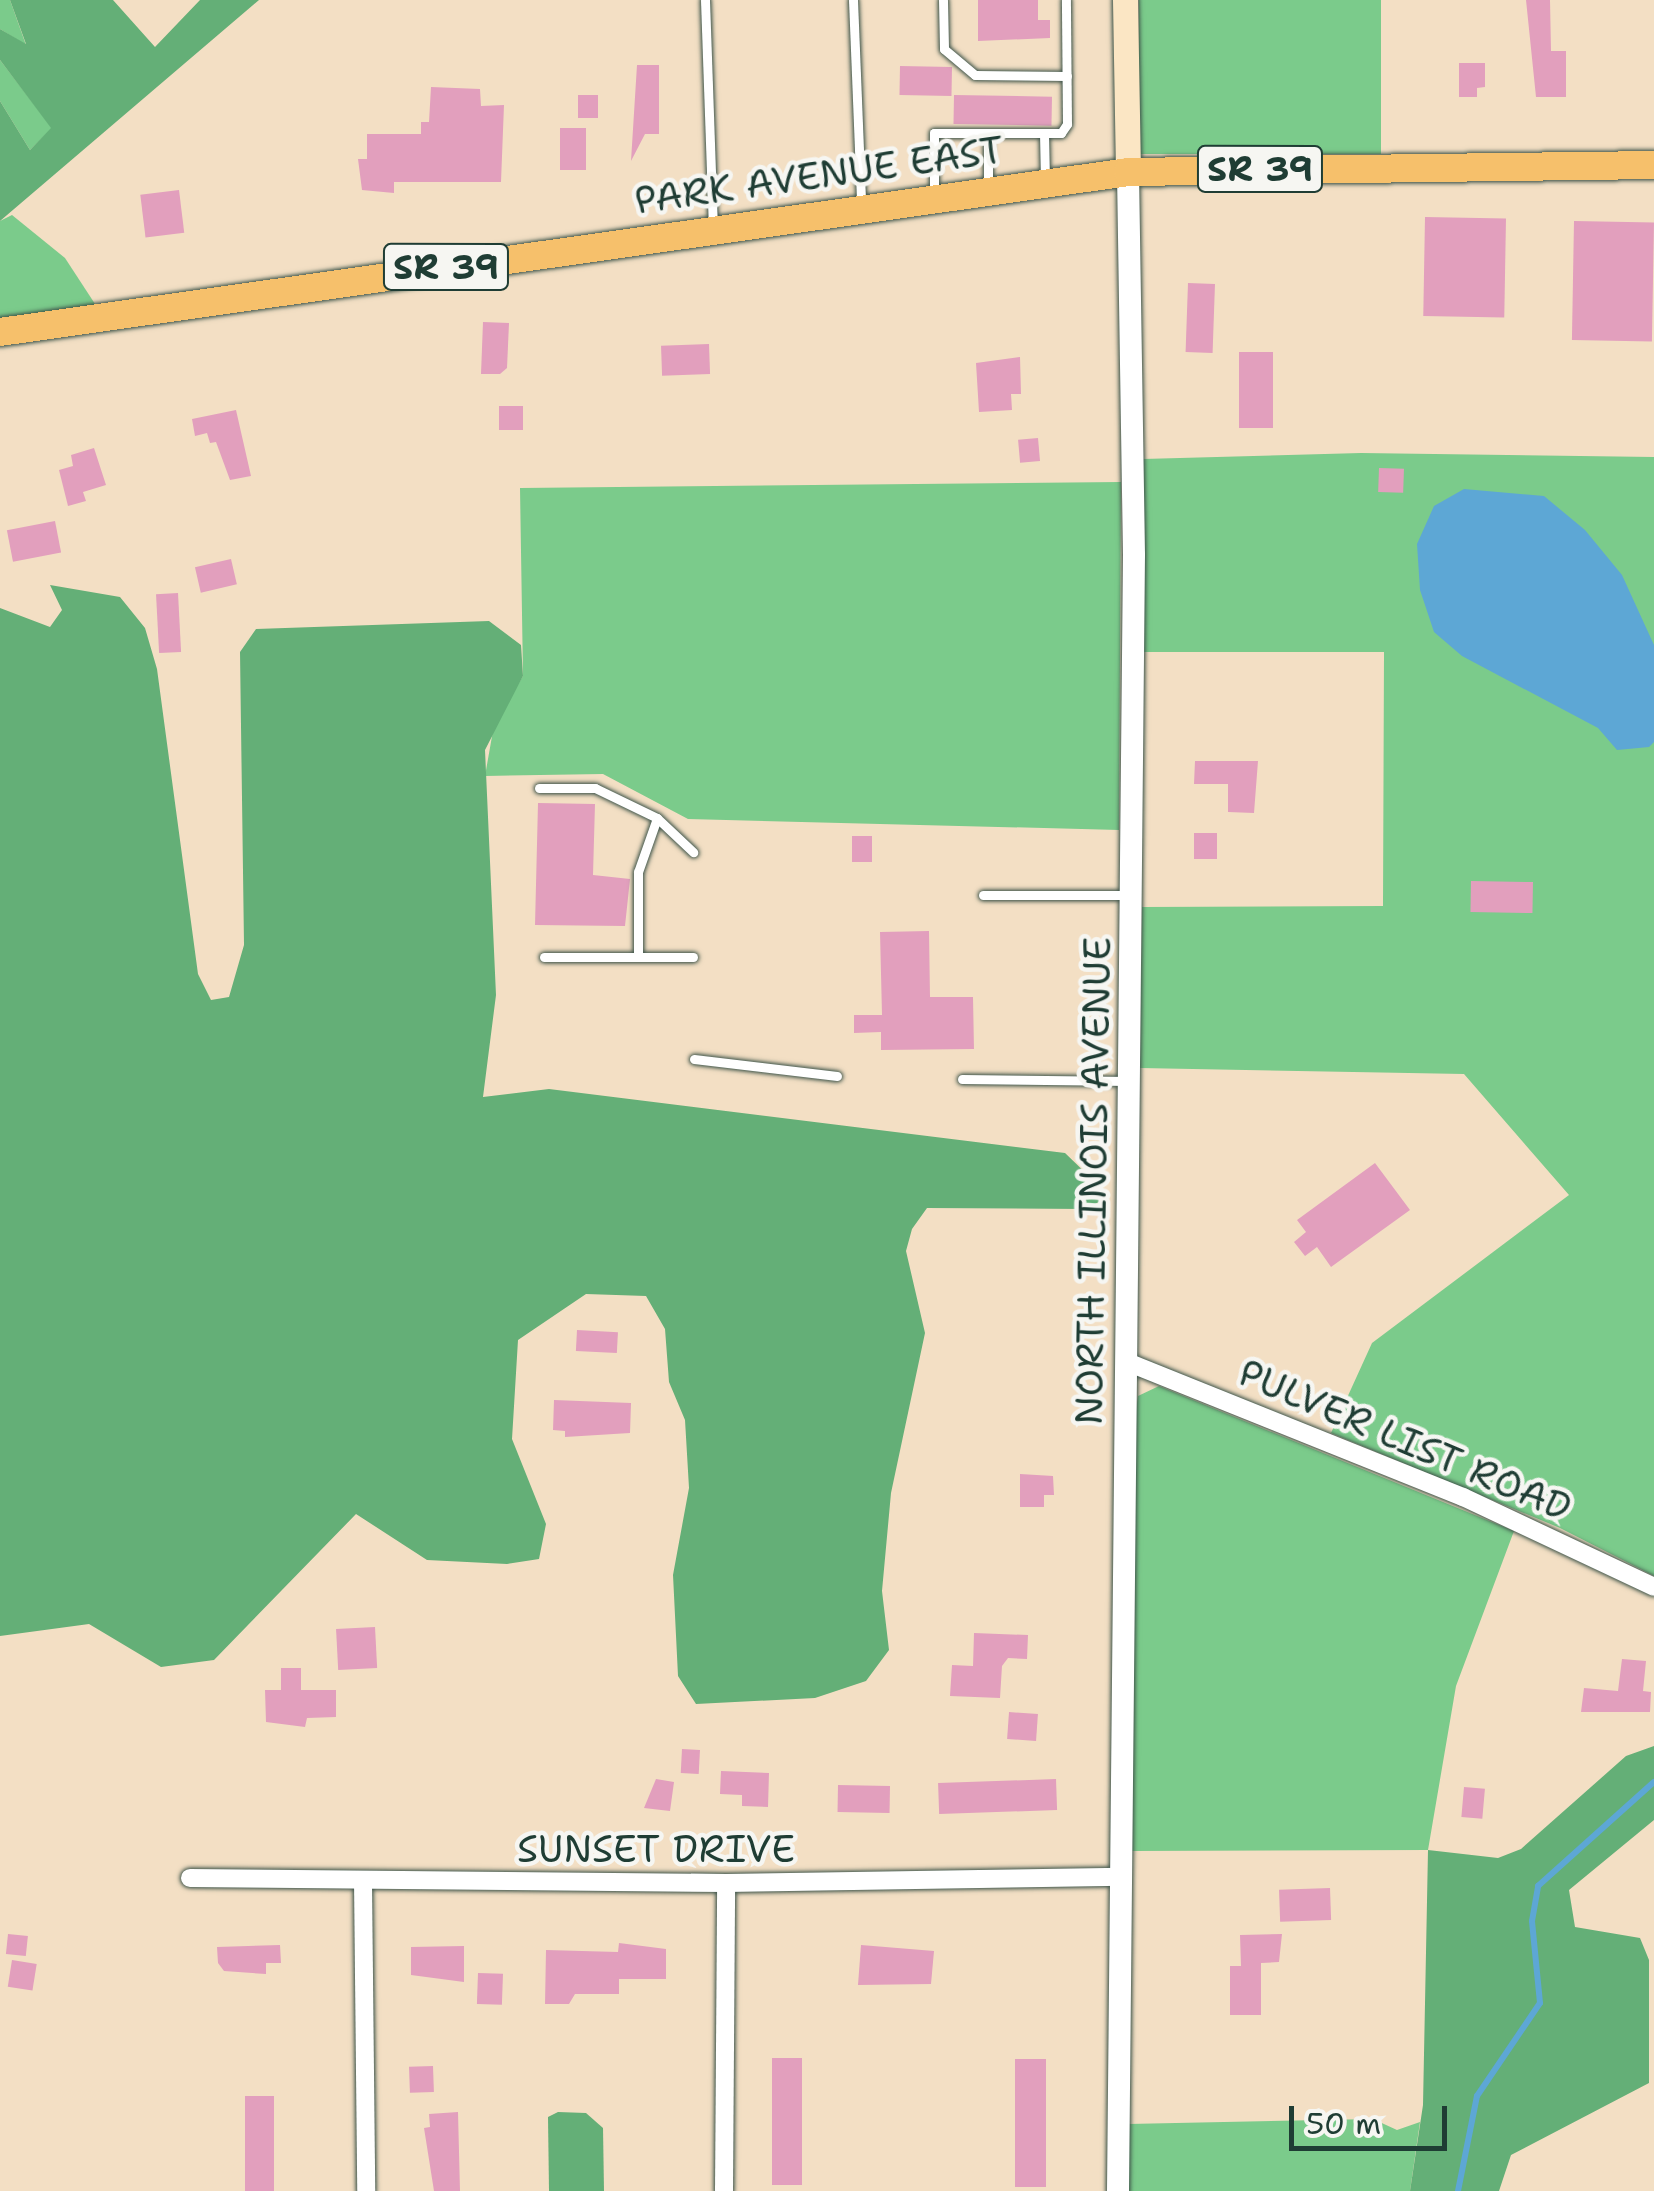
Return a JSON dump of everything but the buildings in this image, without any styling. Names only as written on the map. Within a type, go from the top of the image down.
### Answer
[{"type":"main road","points":[[1125,0],[1128,172]]},
{"type":"main road","name":"PARK AVENUE EAST","points":[[0,332],[713,226],[1128,172],[1654,165]]},
{"type":"street","name":"NORTH ILLINOIS AVENUE","points":[[1118,2191],[1128,1362],[1128,172]]},
{"type":"street","name":"PULVER LIST ROAD","points":[[1128,1362],[1463,1497],[1654,1587]]},
{"type":"street","name":"SUNSET DRIVE","points":[[190,1878],[726,1882],[1122,1877]]},
{"type":"street","points":[[364,1881],[366,2191]]},
{"type":"street","points":[[724,2191],[726,1882]]},
{"type":"lane","points":[[706,0],[713,226]]},
{"type":"lane","points":[[853,0],[861,206]]},
{"type":"lane","points":[[944,0],[944,49],[975,75],[1067,76]]},
{"type":"lane","points":[[934,196],[934,133],[1061,133],[1067,124],[1066,0]]},
{"type":"lane","points":[[988,133],[988,190]]},
{"type":"lane","points":[[1044,133],[1045,182]]},
{"type":"lane","points":[[539,788],[596,788],[657,818],[693,852]]},
{"type":"lane","points":[[638,957],[638,872],[657,818]]},
{"type":"lane","points":[[983,895],[1130,895]]},
{"type":"lane","points":[[544,957],[694,957]]},
{"type":"lane","points":[[694,1059],[837,1076]]},
{"type":"lane","points":[[962,1079],[1129,1082]]},
{"type":"green space","points":[[0,0],[10,0],[26,45],[0,29]]},
{"type":"green space","points":[[10,0],[113,0],[155,47],[200,0],[259,0],[0,221],[0,101],[30,150],[51,128],[0,60],[0,29],[26,44]]},
{"type":"green space","points":[[1139,0],[1381,0],[1381,154],[1139,154]]},
{"type":"green space","points":[[0,60],[52,128],[30,150],[0,101]]},
{"type":"green space","points":[[12,215],[65,258],[97,307],[0,321],[0,221]]},
{"type":"green space","points":[[1361,453],[1654,457],[1654,1576],[1560,1528],[1331,1433],[1372,1343],[1569,1195],[1464,1074],[1140,1068],[1142,907],[1383,906],[1384,652],[1142,652],[1143,459]]},
{"type":"green space","points":[[1121,482],[1119,830],[688,819],[603,774],[485,776],[494,725],[523,676],[520,488]]},
{"type":"green space","points":[[50,585],[120,597],[145,628],[157,669],[198,974],[211,1000],[229,997],[244,945],[240,652],[256,629],[489,621],[521,645],[523,676],[485,750],[496,995],[483,1097],[549,1089],[1065,1153],[1094,1181],[1101,1201],[1085,1209],[927,1208],[912,1229],[906,1251],[925,1333],[891,1493],[882,1591],[889,1650],[866,1681],[815,1698],[696,1704],[678,1676],[673,1575],[689,1488],[685,1420],[669,1382],[665,1329],[646,1296],[586,1294],[518,1340],[512,1439],[546,1524],[539,1559],[507,1564],[427,1560],[356,1514],[214,1660],[161,1667],[89,1624],[0,1636],[0,608],[50,627],[62,610]]},
{"type":"green space","points":[[1159,1386],[1514,1531],[1456,1686],[1428,1850],[1132,1851],[1136,1410],[1138,1396]]},
{"type":"green space","points":[[1654,1746],[1654,1820],[1569,1890],[1575,1927],[1640,1938],[1649,1960],[1649,2083],[1511,2155],[1499,2191],[1410,2191],[1423,2105],[1428,1850],[1498,1858],[1521,1849],[1626,1756]]},
{"type":"green space","points":[[558,2112],[586,2113],[603,2128],[604,2191],[549,2191],[548,2117]]},
{"type":"green space","points":[[1373,2119],[1397,2130],[1420,2122],[1410,2191],[1128,2191],[1128,2124]]},
{"type":"water","points":[[1464,489],[1544,496],[1585,530],[1622,575],[1654,645],[1654,742],[1649,747],[1617,750],[1598,728],[1462,656],[1434,632],[1420,590],[1417,544],[1434,506]]},
{"type":"waterway","points":[[1458,2191],[1477,2096],[1540,2003],[1532,1921],[1538,1886],[1654,1782]]}]
